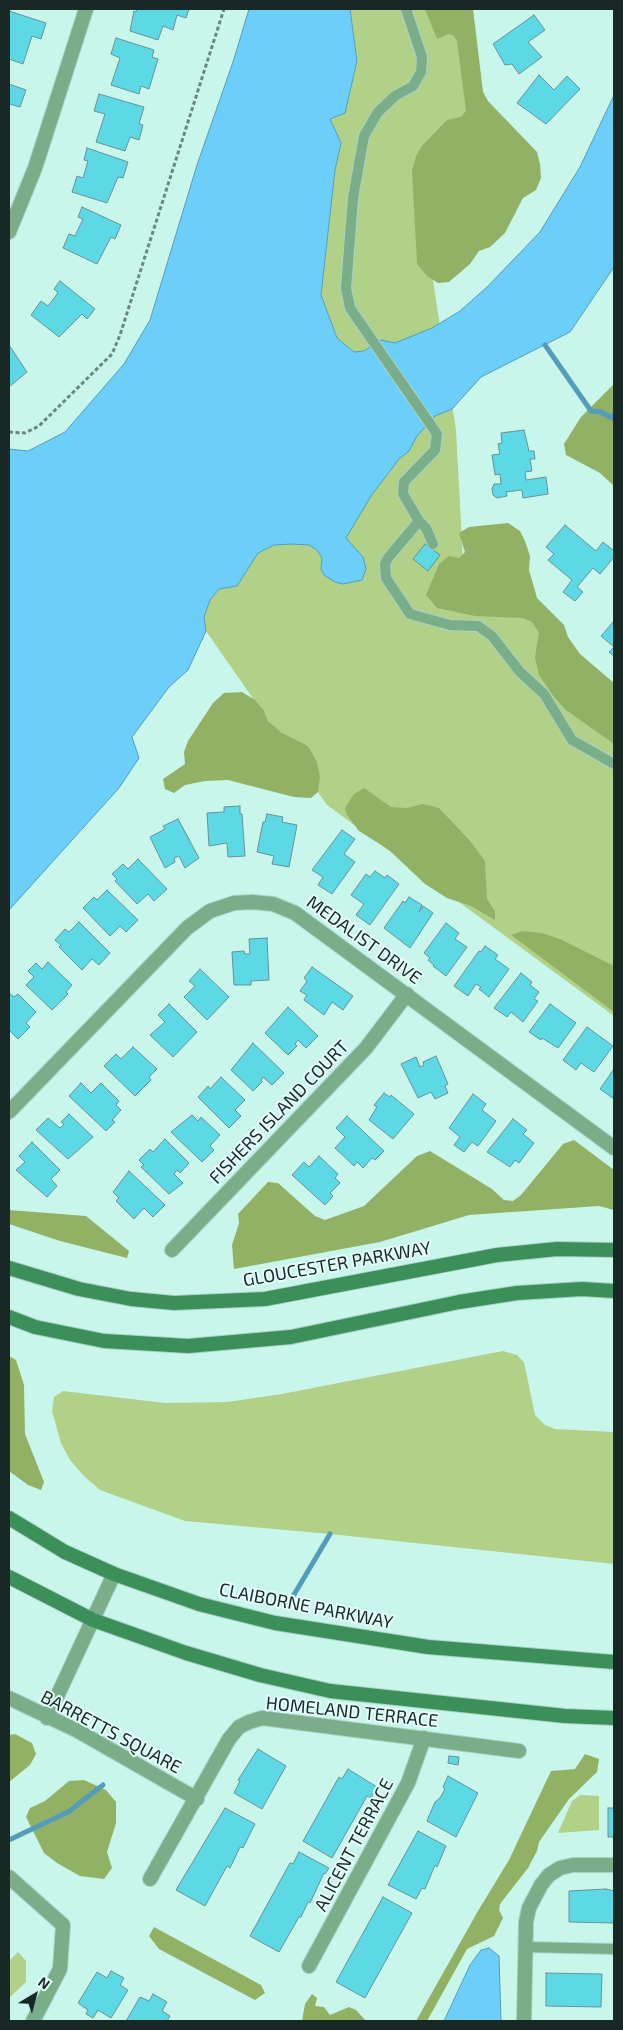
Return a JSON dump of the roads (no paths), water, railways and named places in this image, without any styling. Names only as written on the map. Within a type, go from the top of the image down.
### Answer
[{"type":"main road","name":"GLOUCESTER PARKWAY","points":[[9,1268],[79,1289],[131,1299],[174,1303],[265,1299],[497,1255],[557,1249],[614,1250]]},
{"type":"main road","points":[[9,1317],[34,1326],[104,1341],[188,1346],[291,1337],[459,1302],[517,1293],[582,1289],[614,1291]]},
{"type":"main road","name":"CLAIBORNE PARKWAY","points":[[9,1518],[64,1552],[114,1574],[200,1604],[275,1623],[428,1647],[614,1662]]},
{"type":"main road","points":[[9,1577],[93,1620],[186,1654],[330,1692],[565,1716],[614,1718]]},
{"type":"street","points":[[9,232],[35,168],[86,9]]},
{"type":"street","name":"MEDALIST DRIVE","points":[[9,1112],[187,928],[210,911],[234,903],[272,904],[295,913],[614,1148]]},
{"type":"street","name":"FISHERS ISLAND COURT","points":[[172,1250],[366,1048],[407,994]]},
{"type":"street","points":[[47,1718],[114,1574]]},
{"type":"street","name":"BARRETTS SQUARE","points":[[9,1698],[47,1718],[78,1731],[197,1799]]},
{"type":"street","name":"HOMELAND TERRACE","points":[[150,1879],[230,1739],[239,1727],[262,1718],[519,1751]]},
{"type":"street","name":"ALICENT TERRACE","points":[[310,1966],[408,1783],[424,1738]]},
{"type":"street","points":[[524,2021],[525,1947],[528,1908],[541,1885],[549,1875],[560,1868],[573,1864],[614,1866]]},
{"type":"street","points":[[9,1877],[63,1925],[60,1969],[37,2020]]},
{"type":"lane","points":[[406,9],[422,57],[421,72],[413,86],[386,103],[370,124],[360,150],[353,198],[347,298],[350,308],[434,426],[437,434],[435,450],[409,475],[402,488],[406,501],[419,522],[426,528],[432,544]]},
{"type":"lane","points":[[419,522],[385,564],[386,578],[404,608],[415,616],[450,625],[478,626],[486,631],[498,642],[520,672],[544,694],[572,740],[614,764]]},
{"type":"lane","points":[[525,1947],[614,1949]]},
{"type":"water","points":[[249,9],[350,9],[357,61],[345,113],[330,119],[341,143],[335,170],[321,295],[337,338],[354,352],[364,351],[381,340],[395,343],[432,328],[460,311],[487,287],[540,232],[580,167],[614,95],[614,267],[570,332],[481,377],[452,409],[435,416],[417,436],[409,451],[399,459],[371,496],[346,538],[363,557],[366,569],[362,580],[343,584],[335,582],[324,575],[321,569],[322,558],[317,550],[309,545],[274,545],[258,553],[237,586],[219,589],[210,600],[204,617],[206,631],[188,670],[169,687],[132,737],[139,758],[119,788],[9,910],[9,449],[28,451],[65,432],[124,364],[150,320],[197,165],[233,62]]},
{"type":"water","points":[[489,1948],[499,1956],[501,2021],[444,2021],[470,1965],[481,1950]]},
{"type":"waterway","points":[[545,345],[591,411],[601,412],[612,418],[614,415]]},
{"type":"waterway","points":[[292,1598],[330,1534]]},
{"type":"waterway","points":[[9,1840],[68,1812],[103,1785]]}]
